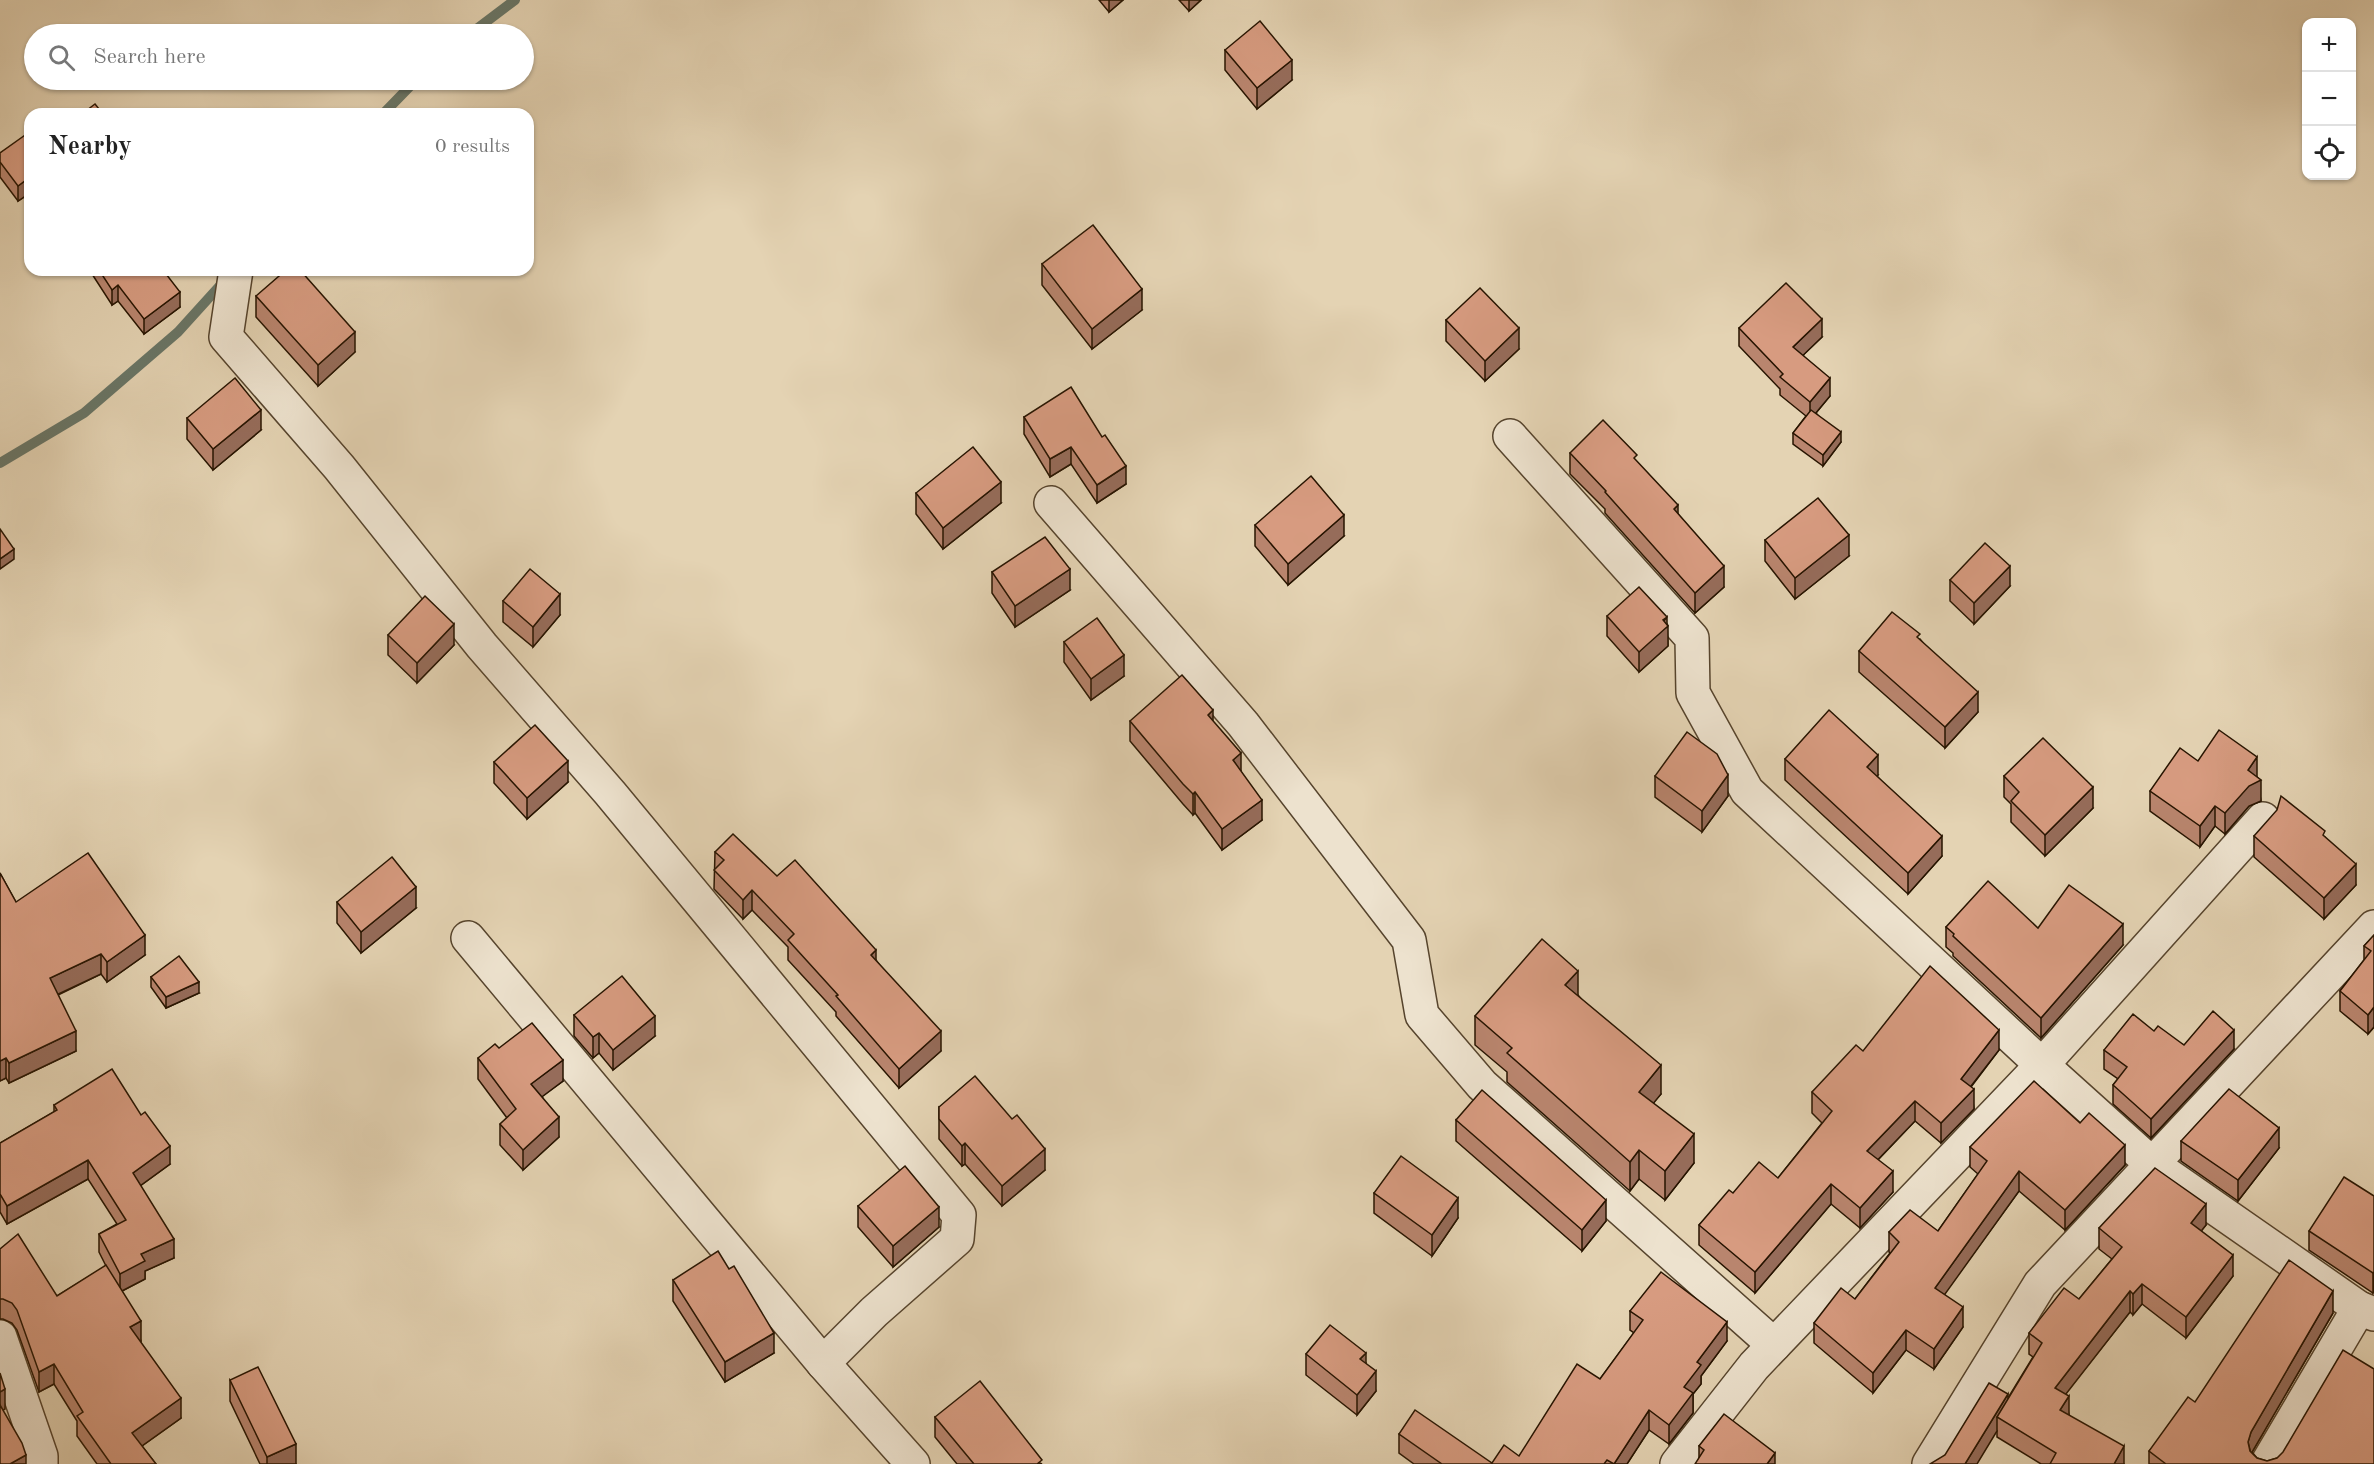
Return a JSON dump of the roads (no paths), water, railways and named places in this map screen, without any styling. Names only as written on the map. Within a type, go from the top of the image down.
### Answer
[{"type":"street","points":[[235,276],[226,337],[339,467],[482,646],[610,793],[959,1215],[957,1239],[874,1312],[823,1363]]},
{"type":"street","points":[[1510,436],[1692,638],[1693,693],[1747,791],[2152,1164],[2367,1311],[2267,1464]]},
{"type":"street","points":[[1051,504],[1243,724],[1409,940],[1422,1015],[1482,1085],[1774,1345]]},
{"type":"street","points":[[1677,1464],[1754,1366],[2042,1065],[2263,819]]},
{"type":"street","points":[[1929,1464],[2040,1284],[2374,927]]},
{"type":"street","points":[[468,938],[823,1363],[913,1464]]},
{"type":"street","points":[[0,1337],[41,1456],[40,1464]]},
{"type":"waterway","points":[[483,24],[515,0]]},
{"type":"waterway","points":[[389,108],[406,90]]},
{"type":"waterway","points":[[0,463],[84,413],[178,332],[226,279]]}]
